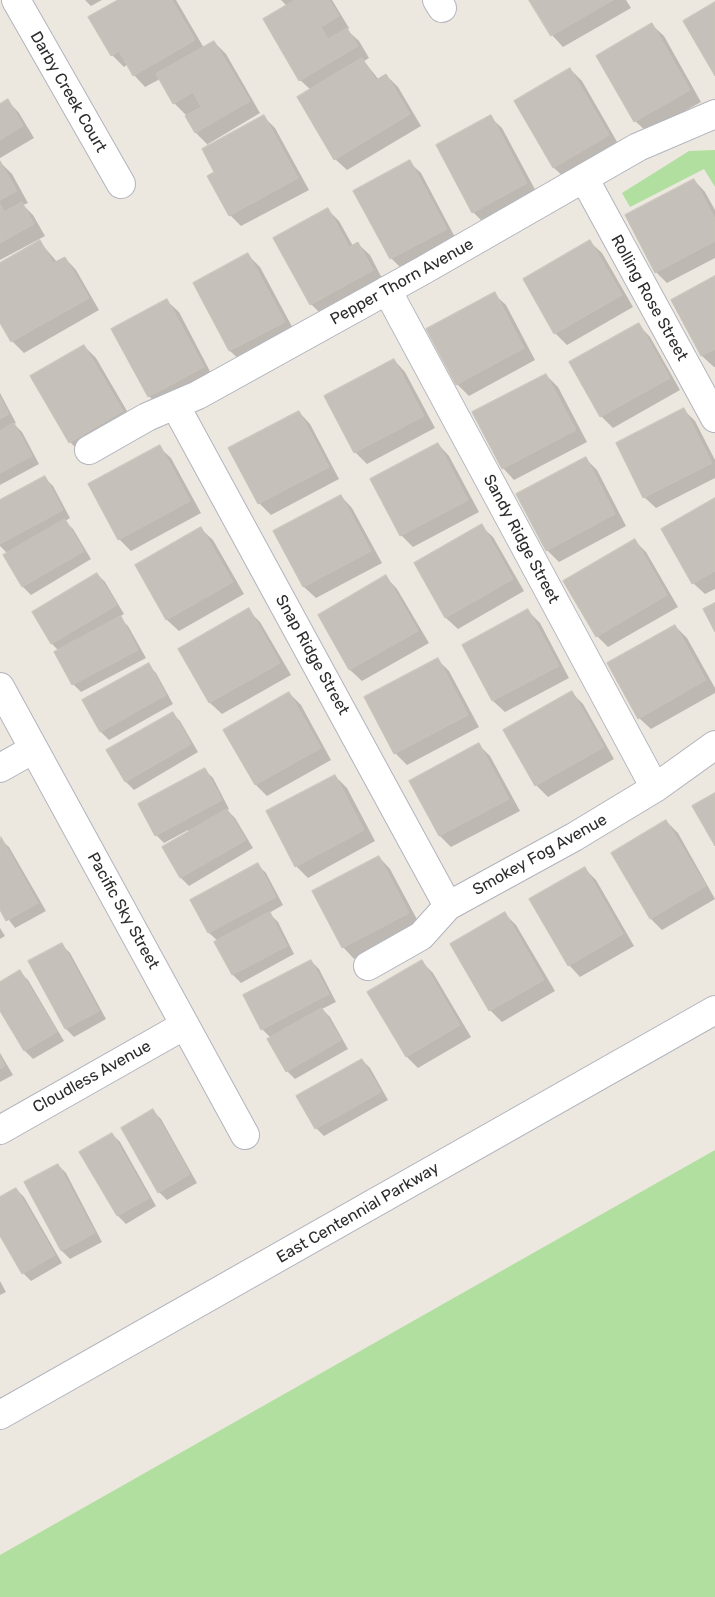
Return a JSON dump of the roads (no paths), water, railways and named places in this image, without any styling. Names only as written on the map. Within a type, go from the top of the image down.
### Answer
[{"type":"street","name":"Darby Creek Court","points":[[16,0],[121,184]]},
{"type":"street","name":"Pepper Thorn Avenue","points":[[89,450],[147,417],[198,395],[638,147],[715,114]]},
{"type":"street","name":"Rolling Rose Street","points":[[584,178],[715,418]]},
{"type":"street","name":"Sandy Ridge Street","points":[[387,290],[655,788]]},
{"type":"street","name":"Snap Ridge Street","points":[[175,405],[448,906]]},
{"type":"street","name":"Pacific Sky Street","points":[[0,687],[245,1135]]},
{"type":"street","name":"Smokey Fog Avenue","points":[[368,966],[421,936],[448,906],[574,837],[655,788],[715,744]]},
{"type":"street","points":[[0,768],[34,749]]},
{"type":"street","name":"East Centennial Parkway","points":[[0,1415],[715,1010]]},
{"type":"street","name":"Cloudless Avenue","points":[[0,1130],[185,1025]]}]
